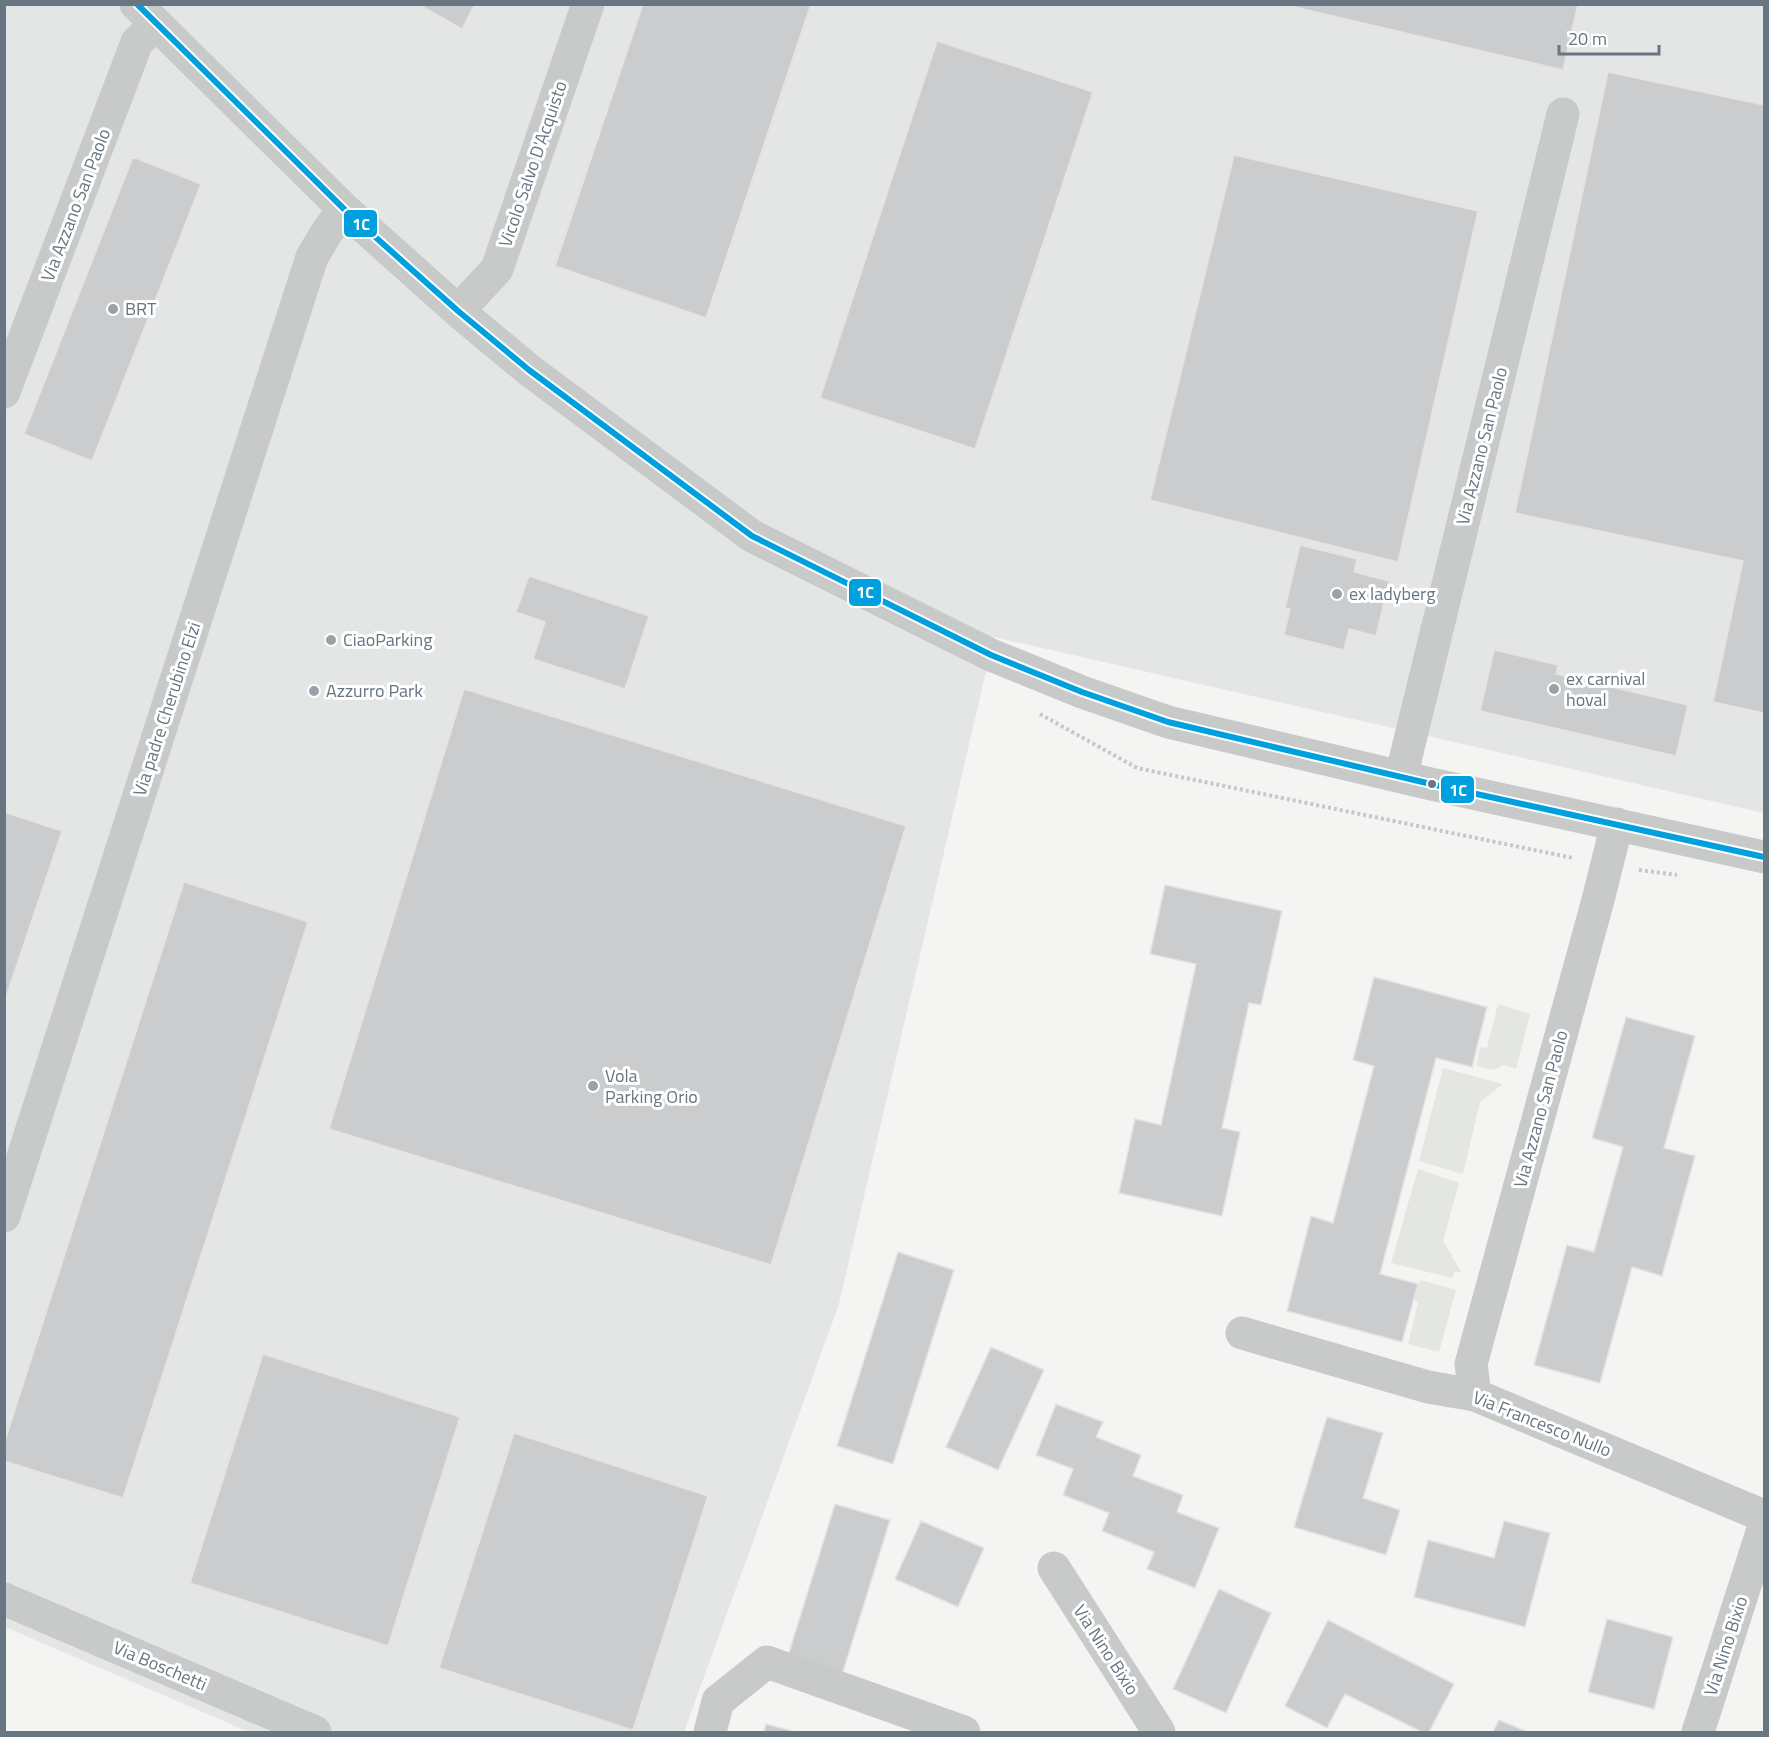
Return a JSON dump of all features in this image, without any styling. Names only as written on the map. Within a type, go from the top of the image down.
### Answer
[{"type":"street","name":"Vicolo Salvo D'Acquisto","points":[[458,311],[497,270],[588,4]]},
{"type":"street","name":"Via Azzano San Paolo","points":[[4,392],[146,14],[344,208],[458,311],[529,370],[752,536],[991,655],[1082,692],[1168,722],[1401,777],[1764,856]]},
{"type":"street","name":"Via Azzano San Paolo","points":[[1401,777],[1563,114]]},
{"type":"street","name":"Via padre Cherubino Elzi","points":[[4,1216],[312,257],[344,208]]},
{"type":"street","name":"Via Azzano San Paolo","points":[[1475,1395],[1471,1364],[1617,824]]},
{"type":"street","name":"Via Francesco Nullo","points":[[1242,1333],[1428,1387],[1475,1395],[1764,1516]]},
{"type":"street","name":"Via Nino Bixio","points":[[1698,1732],[1764,1526]]},
{"type":"street","name":"Via Nino Bixio","points":[[1054,1568],[1159,1732]]},
{"type":"street","name":"Via Boschetti","points":[[4,1599],[315,1732]]},
{"type":"street","points":[[711,1732],[718,1701],[766,1662],[964,1732]]},
{"type":"path","points":[[1033,710],[1137,768],[1607,865],[1686,877]]},
{"type":"shaded area","points":[[5,5],[1764,5],[1764,813],[994,637],[839,1304],[684,1732],[249,1732],[5,1627]]},
{"type":"shaded area","points":[[1498,1004],[1530,1014],[1516,1069],[1504,1065],[1494,1070],[1477,1066],[1480,1047],[1487,1048]]},
{"type":"shaded area","points":[[1443,1068],[1503,1084],[1480,1102],[1463,1174],[1419,1161]]},
{"type":"shaded area","points":[[1418,1169],[1459,1183],[1443,1241],[1462,1273],[1455,1271],[1452,1278],[1391,1263]]},
{"type":"shaded area","points":[[1420,1280],[1456,1290],[1439,1352],[1408,1344],[1418,1303],[1414,1300]]},
{"type":"building","points":[[418,4],[475,4],[462,29]]},
{"type":"building","points":[[643,4],[811,4],[706,318],[555,266]]},
{"type":"building","points":[[1282,4],[1578,4],[1563,70]]},
{"type":"building","points":[[937,41],[1093,92],[975,449],[820,398]]},
{"type":"building","points":[[1608,72],[1764,105],[1764,713],[1713,702],[1743,561],[1515,513]]},
{"type":"building","points":[[1234,155],[1478,211],[1398,562],[1150,500]]},
{"type":"building","name":"BRT","points":[[133,157],[201,184],[92,461],[24,434]]},
{"type":"building","name":"ex ladyberg","points":[[1300,545],[1357,559],[1354,572],[1389,581],[1376,636],[1349,629],[1344,650],[1284,635],[1290,609],[1285,608]]},
{"type":"building","points":[[529,576],[649,616],[625,689],[533,659],[545,622],[516,612]]},
{"type":"building","name":"ex carnival hoval","points":[[1494,650],[1558,665],[1556,674],[1688,705],[1676,756],[1480,711]]},
{"type":"building","points":[[464,689],[906,826],[771,1265],[329,1129]]},
{"type":"building","points":[[4,812],[62,831],[4,1003]]},
{"type":"building","points":[[184,882],[308,922],[123,1498],[4,1461],[4,1444]]},
{"type":"building","points":[[1165,885],[1282,911],[1261,1005],[1249,1003],[1222,1128],[1240,1132],[1222,1216],[1119,1193],[1135,1119],[1161,1125],[1196,964],[1150,954]]},
{"type":"building","points":[[1374,977],[1487,1007],[1472,1067],[1436,1058],[1380,1274],[1418,1284],[1402,1342],[1287,1311],[1311,1216],[1333,1223],[1374,1066],[1353,1060]]},
{"type":"building","points":[[1626,1017],[1695,1036],[1664,1148],[1695,1156],[1662,1276],[1632,1267],[1600,1383],[1534,1365],[1567,1245],[1594,1252],[1623,1147],[1592,1138]]},
{"type":"building","points":[[898,1252],[954,1270],[893,1464],[837,1446]]},
{"type":"building","points":[[991,1347],[1044,1370],[998,1470],[946,1447]]},
{"type":"building","points":[[263,1354],[460,1417],[388,1646],[190,1583]]},
{"type":"building","points":[[1056,1404],[1103,1422],[1096,1437],[1141,1455],[1133,1476],[1183,1495],[1177,1512],[1219,1528],[1195,1588],[1147,1569],[1154,1552],[1102,1531],[1109,1513],[1063,1495],[1073,1469],[1036,1455]]},
{"type":"building","points":[[1327,1417],[1383,1433],[1363,1498],[1400,1510],[1386,1555],[1294,1527]]},
{"type":"building","points":[[514,1433],[708,1496],[633,1730],[439,1668]]},
{"type":"building","points":[[835,1504],[890,1520],[842,1675],[787,1659]]},
{"type":"building","points":[[921,1521],[984,1548],[958,1607],[895,1579]]},
{"type":"building","points":[[1504,1521],[1550,1533],[1525,1627],[1414,1597],[1428,1540],[1494,1558]]},
{"type":"building","points":[[1219,1589],[1271,1613],[1226,1713],[1173,1689]]},
{"type":"building","points":[[1607,1619],[1673,1637],[1654,1709],[1588,1692]]},
{"type":"building","points":[[1328,1620],[1454,1684],[1429,1732],[1422,1732],[1345,1694],[1327,1728],[1285,1706]]},
{"type":"building","points":[[1499,1720],[1528,1732],[1493,1732]]},
{"type":"building","points":[[766,1724],[796,1732],[764,1732]]},
{"type":"transit line","name":"1C","points":[[137,4],[344,209],[458,311],[529,370],[752,536],[991,655],[1082,692],[1168,722],[1431,784],[1764,857]]},
{"type":"place","name":"BRT","points":[[113,309]]},
{"type":"place","name":"ex ladyberg","points":[[1337,594]]},
{"type":"place","name":"CiaoParking","points":[[331,640]]},
{"type":"place","name":"ex carnival hoval","points":[[1554,689]]},
{"type":"place","name":"Azzurro Park","points":[[314,691]]},
{"type":"place","name":"Vola Parking Orio","points":[[593,1086]]}]
